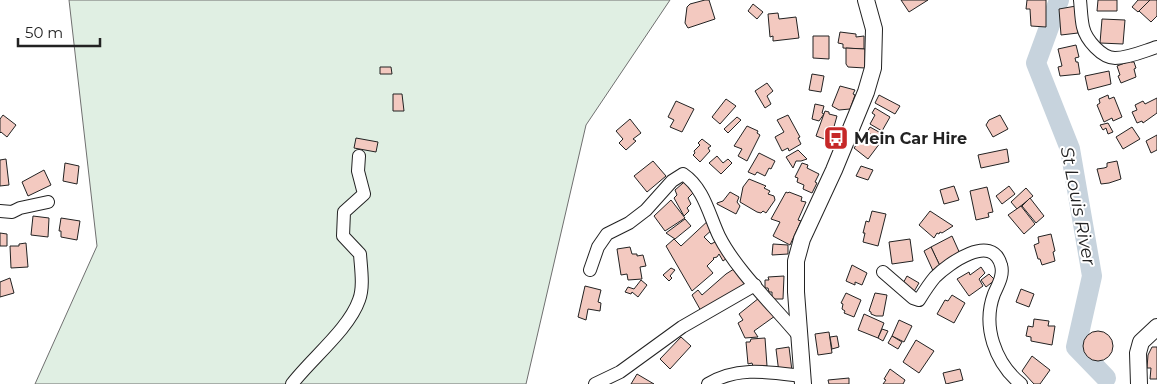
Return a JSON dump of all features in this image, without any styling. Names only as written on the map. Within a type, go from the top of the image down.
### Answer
[{"type":"main road","points":[[802,380],[798,335],[796,260],[802,239],[834,170],[859,109],[873,68],[874,29],[867,1]]},
{"type":"main road","points":[[1139,384],[1138,353],[1141,342],[1157,327]]},
{"type":"street","points":[[1080,0],[1084,30],[1102,54],[1113,58],[1123,57],[1157,47]]},
{"type":"street","points":[[292,384],[351,317],[360,300],[362,283],[360,254],[343,236],[344,212],[364,194],[358,171],[359,156]]},
{"type":"street","points":[[590,270],[598,247],[607,234],[646,210],[672,181],[683,174],[697,187],[720,237],[731,255],[798,335]]},
{"type":"street","points":[[0,211],[12,212],[20,208],[48,202]]},
{"type":"street","points":[[883,272],[913,298],[919,300],[934,278],[958,259],[973,252],[992,252],[1001,264],[1002,273],[990,310],[991,339],[1004,367],[1021,384]]},
{"type":"street","points":[[595,384],[620,372],[682,327],[755,285]]},
{"type":"street","points":[[708,384],[717,378],[756,371],[802,380]]},
{"type":"green space","points":[[69,0],[670,0],[586,125],[526,384],[35,384],[97,246]]},
{"type":"building","points":[[709,0],[715,19],[688,28],[685,23],[687,7],[690,4]]},
{"type":"building","points":[[901,0],[928,0],[909,12]]},
{"type":"building","points":[[1027,0],[1046,0],[1046,27],[1031,26],[1030,9],[1026,9]]},
{"type":"building","points":[[1098,0],[1117,0],[1117,11],[1097,11]]},
{"type":"building","points":[[1138,0],[1150,0],[1138,12],[1132,7]]},
{"type":"building","points":[[1150,0],[1157,0],[1157,16],[1151,22],[1139,11]]},
{"type":"building","points":[[753,4],[763,12],[757,19],[748,11]]},
{"type":"building","points":[[1076,6],[1078,33],[1061,35],[1059,9]]},
{"type":"building","points":[[778,13],[779,19],[796,17],[799,38],[773,41],[773,36],[770,37],[768,14]]},
{"type":"building","points":[[1102,19],[1125,20],[1123,44],[1100,43]]},
{"type":"building","points":[[840,32],[856,34],[856,37],[864,36],[864,49],[843,48],[843,44],[838,43]]},
{"type":"building","points":[[813,36],[829,36],[829,59],[813,58]]},
{"type":"building","points":[[1076,45],[1079,57],[1075,58],[1076,62],[1078,62],[1080,74],[1060,76],[1058,67],[1062,66],[1058,49]]},
{"type":"building","points":[[846,48],[865,49],[865,68],[848,67],[846,64]]},
{"type":"building","points":[[1130,61],[1134,62],[1136,77],[1121,83],[1117,66]]},
{"type":"building","points":[[380,67],[391,67],[392,74],[380,74]]},
{"type":"building","points":[[1109,71],[1111,84],[1088,90],[1085,76]]},
{"type":"building","points":[[812,74],[824,76],[821,92],[809,90]]},
{"type":"building","points":[[767,83],[773,91],[767,96],[771,104],[765,108],[755,91]]},
{"type":"building","points":[[840,86],[855,90],[850,109],[839,110],[832,106]]},
{"type":"building","points":[[393,94],[402,94],[404,111],[393,111]]},
{"type":"building","points":[[879,95],[900,106],[895,114],[875,103]]},
{"type":"building","points":[[1108,95],[1109,99],[1114,97],[1122,117],[1113,121],[1112,118],[1104,122],[1097,105],[1100,103],[1099,99]]},
{"type":"building","points":[[1157,98],[1157,113],[1143,123],[1142,121],[1137,123],[1132,112],[1137,110],[1135,105],[1143,101],[1145,104]]},
{"type":"building","points":[[726,99],[736,106],[720,124],[712,117]]},
{"type":"building","points":[[676,101],[694,109],[682,132],[670,127],[674,120],[668,117]]},
{"type":"building","points":[[815,104],[824,106],[822,113],[824,114],[819,121],[812,119]]},
{"type":"building","points":[[875,108],[890,117],[882,131],[870,124],[875,115],[872,113]]},
{"type":"building","points":[[825,111],[837,116],[830,141],[816,136]]},
{"type":"building","points":[[3,115],[16,125],[7,137],[0,133],[0,119]]},
{"type":"building","points":[[788,115],[800,137],[798,138],[801,144],[789,151],[788,148],[782,151],[775,137],[784,132],[777,120]]},
{"type":"building","points":[[1000,115],[1008,129],[993,137],[986,125],[989,120]]},
{"type":"building","points":[[737,117],[741,120],[728,133],[724,129]]},
{"type":"building","points":[[630,119],[641,133],[633,139],[636,141],[626,150],[619,143],[623,139],[616,131]]},
{"type":"building","points":[[1108,123],[1113,132],[1108,134],[1106,128],[1103,130],[1100,125]]},
{"type":"building","points":[[747,126],[758,131],[757,133],[760,135],[747,161],[738,156],[742,149],[734,146]]},
{"type":"building","points":[[870,127],[886,136],[883,142],[867,132]]},
{"type":"building","points":[[1132,127],[1140,139],[1123,149],[1116,137]]},
{"type":"building","points":[[865,133],[880,143],[868,159],[854,148]]},
{"type":"building","points":[[1157,135],[1157,150],[1151,153],[1146,141]]},
{"type":"building","points":[[356,138],[378,142],[376,152],[354,148]]},
{"type":"building","points":[[702,139],[711,146],[708,148],[710,151],[700,162],[693,155],[700,145],[698,143]]},
{"type":"building","points":[[1007,149],[1009,162],[981,168],[978,155]]},
{"type":"building","points":[[798,150],[807,159],[796,161],[793,168],[786,157]]},
{"type":"building","points":[[759,153],[775,161],[765,176],[757,172],[755,175],[748,172]]},
{"type":"building","points":[[717,156],[723,163],[728,159],[732,163],[721,174],[709,163]]},
{"type":"building","points":[[6,159],[9,185],[0,186],[0,160]]},
{"type":"building","points":[[653,161],[666,176],[647,192],[634,176]]},
{"type":"building","points":[[1117,161],[1121,179],[1101,184],[1097,169],[1107,167],[1107,163]]},
{"type":"building","points":[[65,163],[79,166],[77,184],[63,181]]},
{"type":"building","points":[[802,163],[808,165],[807,168],[819,174],[812,193],[803,189],[804,185],[797,182],[798,178],[795,177]]},
{"type":"building","points":[[861,166],[873,170],[868,180],[856,176]]},
{"type":"building","points":[[44,170],[51,185],[28,196],[22,182]]},
{"type":"building","points":[[690,177],[697,189],[688,198],[691,204],[687,208],[689,211],[684,216],[674,198],[677,195],[675,190]]},
{"type":"building","points":[[749,179],[766,186],[764,188],[770,191],[768,194],[774,196],[775,200],[766,213],[763,211],[761,213],[757,212],[740,202],[743,187]]},
{"type":"building","points":[[954,186],[959,200],[944,204],[940,190]]},
{"type":"building","points":[[1009,186],[1015,194],[1002,204],[996,196]]},
{"type":"building","points":[[987,187],[993,212],[988,213],[989,217],[976,220],[970,191]]},
{"type":"building","points":[[1026,188],[1033,196],[1017,209],[1011,202]]},
{"type":"building","points":[[730,192],[739,197],[737,202],[740,206],[736,214],[717,204],[723,201]]},
{"type":"building","points":[[786,192],[802,197],[801,201],[806,202],[798,220],[801,221],[790,245],[773,236],[780,222],[771,219]]},
{"type":"building","points":[[1030,198],[1044,216],[1036,223],[1022,206]]},
{"type":"building","points":[[671,200],[685,218],[665,231],[654,216]]},
{"type":"building","points":[[1021,206],[1035,224],[1024,234],[1008,215]]},
{"type":"building","points":[[872,211],[886,214],[878,246],[863,242],[866,221],[869,222]]},
{"type":"building","points":[[930,211],[953,226],[942,233],[937,233],[934,238],[919,225]]},
{"type":"building","points":[[33,216],[49,218],[48,237],[31,235]]},
{"type":"building","points":[[61,218],[80,221],[77,240],[61,237],[61,231],[59,231]]},
{"type":"building","points":[[711,218],[714,228],[704,237],[711,244],[719,240],[727,258],[723,261],[719,254],[713,258],[707,266],[713,273],[692,291],[666,246],[674,239],[681,246]]},
{"type":"building","points":[[685,219],[691,226],[675,239],[666,233]]},
{"type":"building","points":[[0,233],[7,234],[7,246],[0,246]]},
{"type":"building","points":[[1051,234],[1055,261],[1042,265],[1034,245],[1039,243],[1038,237]]},
{"type":"building","points":[[952,236],[961,256],[940,266],[931,247]]},
{"type":"building","points":[[910,239],[913,261],[892,264],[889,242]]},
{"type":"building","points":[[26,243],[28,267],[11,268],[10,246],[19,246],[19,244]]},
{"type":"building","points":[[773,244],[788,245],[788,254],[772,255]]},
{"type":"building","points":[[630,247],[632,254],[637,254],[637,256],[643,255],[646,266],[640,267],[642,279],[628,280],[627,274],[621,275],[617,249]]},
{"type":"building","points":[[931,247],[940,266],[934,273],[924,251]]},
{"type":"building","points":[[852,265],[867,273],[862,285],[855,282],[855,285],[846,281]]},
{"type":"building","points":[[737,267],[748,285],[701,311],[692,295],[698,290],[702,295]]},
{"type":"building","points":[[981,267],[985,273],[979,279],[983,286],[969,296],[957,279],[969,272],[970,275]]},
{"type":"building","points":[[671,268],[675,270],[670,276],[672,278],[669,281],[663,275]]},
{"type":"building","points":[[989,274],[995,280],[986,287],[981,280]]},
{"type":"building","points":[[784,276],[783,299],[772,299],[772,292],[765,288],[765,280],[769,280],[768,277]]},
{"type":"building","points":[[907,276],[919,283],[912,295],[901,287]]},
{"type":"building","points":[[10,278],[14,293],[0,297],[0,282]]},
{"type":"building","points":[[641,280],[647,285],[638,297],[632,292],[631,294],[625,292],[628,287],[634,289]]},
{"type":"building","points":[[585,286],[601,290],[598,302],[601,303],[600,311],[588,309],[586,320],[578,317]]},
{"type":"building","points":[[1021,289],[1034,294],[1029,307],[1016,302]]},
{"type":"building","points":[[846,293],[861,300],[854,317],[844,313],[845,311],[842,309],[843,304],[841,303]]},
{"type":"building","points":[[875,293],[887,295],[883,316],[876,316],[869,311]]},
{"type":"building","points":[[952,295],[965,303],[954,323],[937,314],[945,300],[948,301]]},
{"type":"building","points":[[759,298],[775,316],[754,331],[758,337],[745,338],[738,323],[743,320],[739,314]]},
{"type":"building","points":[[864,314],[884,323],[878,338],[858,330]]},
{"type":"building","points":[[1034,319],[1049,321],[1048,326],[1055,326],[1052,345],[1031,341],[1031,337],[1026,336],[1028,326],[1033,327]]},
{"type":"building","points":[[899,320],[912,326],[904,342],[892,336]]},
{"type":"building","points":[[882,329],[888,331],[883,341],[878,338]]},
{"type":"building","points":[[1098,331],[1104,332],[1112,340],[1112,352],[1104,360],[1098,361],[1092,360],[1084,352],[1083,346],[1084,340],[1092,332]]},
{"type":"building","points":[[829,332],[832,353],[818,355],[815,334]]},
{"type":"building","points":[[837,336],[839,347],[832,349],[830,337]]},
{"type":"building","points":[[892,336],[902,342],[898,349],[888,343]]},
{"type":"building","points":[[681,337],[691,346],[670,369],[660,359]]},
{"type":"building","points":[[765,338],[767,366],[748,364],[746,342],[750,342],[751,339]]},
{"type":"building","points":[[916,340],[934,351],[919,373],[903,362]]},
{"type":"building","points":[[789,347],[792,371],[779,373],[776,349]]},
{"type":"building","points":[[1152,347],[1157,347],[1157,379],[1150,379],[1151,368],[1147,368],[1148,355]]},
{"type":"building","points":[[1032,356],[1050,370],[1040,384],[1034,384],[1022,371]]},
{"type":"building","points":[[890,369],[905,380],[903,384],[883,384]]},
{"type":"building","points":[[960,369],[963,380],[946,384],[943,373]]},
{"type":"building","points":[[637,374],[654,384],[631,384]]},
{"type":"building","points":[[849,378],[849,384],[829,384],[828,380]]},
{"type":"waterway","name":"St Louis River","points":[[1059,0],[1036,63],[1070,149],[1092,276],[1076,347],[1106,378]]},
{"type":"place","name":"Mein Car Hire","points":[[836,138]]}]
